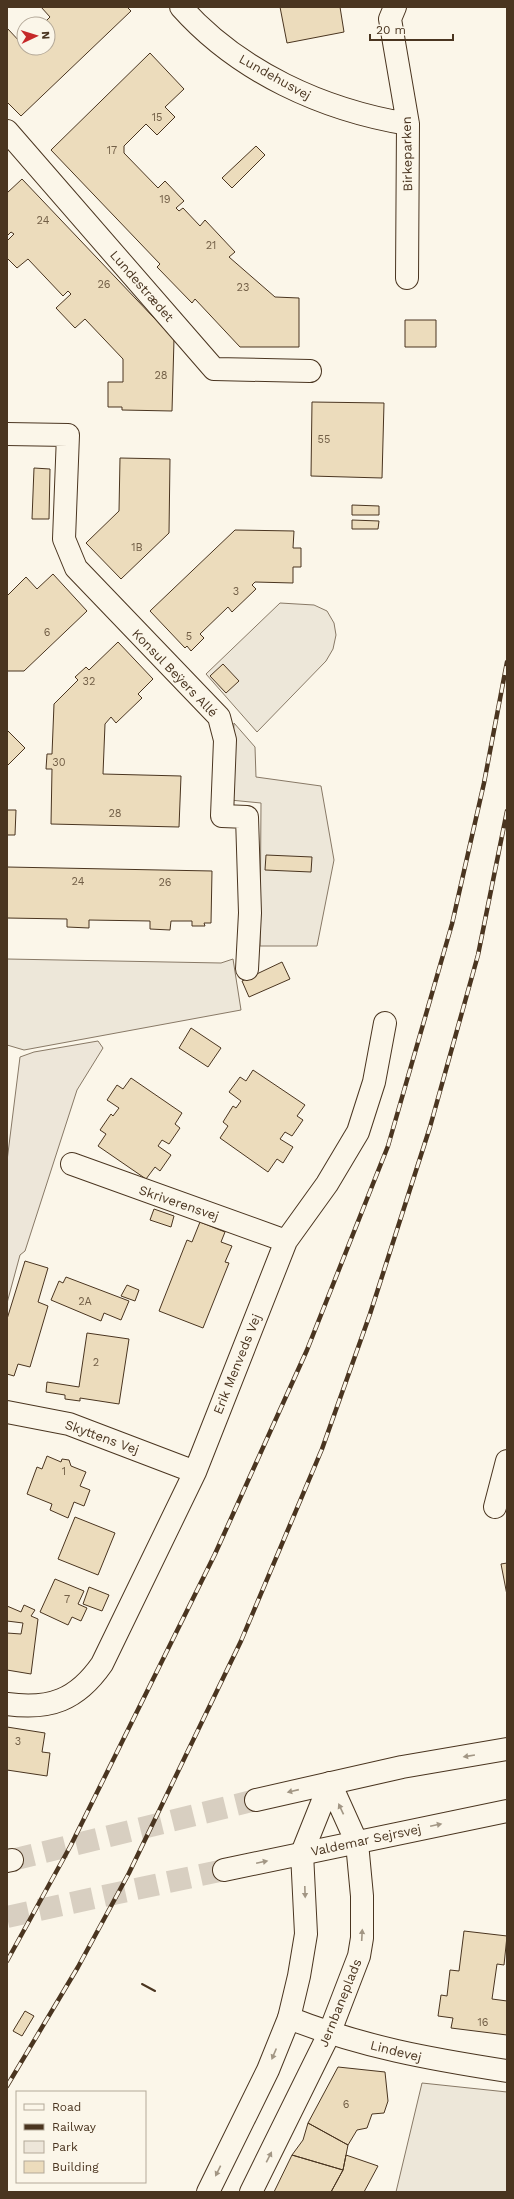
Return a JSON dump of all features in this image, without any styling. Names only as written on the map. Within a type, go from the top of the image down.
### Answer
[{"type":"street","name":"Lundehusvej","points":[[181,7],[229,51],[273,78],[310,97],[373,118],[408,124]]},
{"type":"street","name":"Birkeparken","points":[[395,7],[390,19],[408,124],[407,278]]},
{"type":"street","name":"Lundestrædet","points":[[7,131],[214,368],[310,371]]},
{"type":"street","name":"Konsul Beÿers Allé","points":[[7,434],[68,435],[64,539],[76,568],[219,717],[225,740],[222,816],[247,817],[250,913],[247,969]]},
{"type":"street","name":"Erik Menveds Vej","points":[[7,1704],[27,1707],[50,1704],[70,1697],[86,1685],[102,1664],[194,1472],[286,1241],[327,1184],[358,1132],[374,1082],[385,1023]]},
{"type":"street","name":"Skriverensvej","points":[[72,1164],[286,1241]]},
{"type":"street","name":"Skyttens Vej","points":[[7,1412],[69,1424],[194,1472]]},
{"type":"street","points":[[495,1508],[507,1461]]},
{"type":"street","points":[[256,1800],[402,1767],[507,1749]]},
{"type":"street","points":[[208,2192],[268,2070],[289,2018],[299,1976],[306,1934],[302,1853],[330,1783]]},
{"type":"street","name":"Jernbaneplads","points":[[251,2192],[329,2034],[354,1973],[362,1938],[362,1896],[357,1843],[330,1783]]},
{"type":"street","name":"Valdemar Sejrsvej","points":[[224,1870],[507,1811]]},
{"type":"street","name":"Lindevej","points":[[289,2018],[329,2034],[417,2057],[507,2071]]},
{"type":"green space","points":[[98,1041],[103,1048],[77,1090],[25,1251],[20,1255],[7,1303],[7,1161],[20,1057],[34,1052]]},
{"type":"shaded area","points":[[280,603],[314,605],[327,611],[334,623],[336,635],[333,649],[326,661],[257,732],[206,674]]},
{"type":"shaded area","points":[[234,723],[255,747],[256,777],[321,786],[334,860],[317,946],[260,946],[261,803],[230,800]]},
{"type":"shaded area","points":[[7,959],[221,963],[233,959],[241,1010],[24,1050],[7,1045]]},
{"type":"shaded area","points":[[422,2083],[507,2092],[507,2192],[396,2192]]},
{"type":"building","points":[[41,7],[127,7],[131,11],[21,116],[7,102],[7,28],[16,38],[16,56],[56,56],[56,16],[49,16]]},
{"type":"building","points":[[280,7],[340,7],[344,32],[287,43]]},
{"type":"building","points":[[150,53],[184,89],[165,107],[175,117],[157,135],[146,124],[124,146],[124,153],[158,188],[165,181],[184,201],[176,208],[179,211],[183,208],[200,226],[205,220],[235,252],[229,257],[275,297],[299,298],[299,347],[240,347],[195,299],[192,303],[157,267],[160,264],[51,150]]},
{"type":"building","points":[[256,146],[265,155],[232,188],[222,178]]},
{"type":"building","points":[[22,179],[174,339],[172,411],[122,410],[122,407],[108,407],[108,382],[123,382],[123,359],[85,319],[75,328],[56,308],[71,294],[68,291],[63,296],[28,259],[17,268],[7,258],[7,241],[14,234],[11,232],[7,236],[7,193]]},
{"type":"building","points":[[405,320],[436,320],[436,347],[405,347]]},
{"type":"building","points":[[312,402],[384,403],[382,478],[311,476]]},
{"type":"building","points":[[120,458],[170,459],[169,533],[121,579],[86,543],[119,511]]},
{"type":"building","points":[[34,468],[50,469],[49,519],[32,519]]},
{"type":"building","points":[[352,505],[379,506],[379,515],[352,515]]},
{"type":"building","points":[[352,520],[379,521],[378,529],[352,529]]},
{"type":"building","points":[[235,530],[294,531],[293,548],[301,548],[301,567],[293,567],[293,583],[255,582],[252,585],[256,589],[232,612],[228,607],[200,634],[204,638],[191,651],[187,646],[185,648],[150,611]]},
{"type":"building","points":[[53,574],[87,611],[24,671],[7,671],[7,596],[26,577],[37,589]]},
{"type":"building","points":[[118,642],[153,679],[138,694],[142,698],[116,723],[111,717],[105,724],[103,774],[181,776],[179,827],[51,824],[52,769],[46,769],[47,754],[52,754],[54,704],[78,680],[75,677],[86,667],[89,670]]},
{"type":"building","points":[[223,664],[239,681],[226,693],[210,676]]},
{"type":"building","points":[[7,730],[25,748],[7,766]]},
{"type":"building","points":[[7,810],[16,810],[15,835],[7,835]]},
{"type":"building","points":[[266,855],[312,857],[311,872],[265,870]]},
{"type":"building","points":[[7,867],[212,871],[211,923],[204,923],[205,926],[192,926],[192,921],[171,921],[170,930],[150,929],[150,921],[89,920],[89,928],[67,927],[67,919],[7,918]]},
{"type":"building","points":[[282,962],[290,979],[249,997],[242,981]]},
{"type":"building","points":[[191,1028],[221,1048],[208,1067],[179,1048]]},
{"type":"building","points":[[253,1070],[305,1105],[297,1116],[303,1120],[292,1136],[285,1132],[280,1139],[293,1147],[283,1163],[277,1159],[268,1172],[220,1138],[228,1126],[223,1122],[233,1106],[236,1108],[241,1101],[229,1092],[240,1077],[246,1081]]},
{"type":"building","points":[[131,1078],[182,1113],[175,1124],[180,1128],[169,1144],[162,1140],[158,1146],[171,1155],[160,1171],[155,1167],[146,1179],[98,1146],[106,1134],[100,1130],[111,1114],[113,1116],[119,1108],[107,1100],[117,1085],[123,1089]]},
{"type":"building","points":[[154,1209],[174,1216],[171,1227],[150,1220]]},
{"type":"building","points":[[200,1222],[225,1232],[221,1242],[232,1246],[225,1262],[229,1263],[203,1328],[159,1311],[187,1240],[192,1242]]},
{"type":"building","points":[[25,1261],[48,1268],[38,1302],[48,1306],[30,1367],[18,1364],[14,1376],[7,1374],[7,1319]]},
{"type":"building","points":[[66,1277],[129,1301],[121,1320],[104,1313],[101,1321],[51,1300],[59,1281],[63,1283]]},
{"type":"building","points":[[127,1285],[139,1290],[135,1301],[121,1296]]},
{"type":"building","points":[[87,1333],[129,1339],[119,1404],[80,1398],[80,1401],[65,1399],[65,1395],[46,1392],[47,1382],[79,1387]]},
{"type":"building","points":[[47,1456],[61,1462],[62,1459],[69,1460],[71,1466],[86,1472],[80,1486],[90,1490],[84,1506],[74,1502],[68,1518],[50,1510],[52,1504],[27,1494],[37,1467],[42,1469]]},
{"type":"building","points":[[75,1517],[115,1533],[98,1575],[58,1559]]},
{"type":"building","points":[[507,1563],[507,1595],[501,1564]]},
{"type":"building","points":[[55,1579],[84,1591],[78,1604],[87,1608],[81,1621],[72,1617],[68,1625],[40,1612]]},
{"type":"building","points":[[89,1587],[109,1595],[102,1611],[83,1604]]},
{"type":"building","points":[[24,1605],[35,1610],[31,1616],[38,1619],[31,1674],[7,1670],[7,1633],[21,1634],[23,1623],[7,1621],[7,1606],[21,1612]]},
{"type":"building","points":[[7,1727],[45,1733],[42,1752],[50,1753],[47,1776],[7,1770]]},
{"type":"building","points":[[464,1931],[507,1936],[504,1965],[497,1964],[492,1999],[507,2001],[507,2035],[451,2028],[453,2018],[438,2016],[441,1995],[447,1996],[450,1970],[459,1971]]},
{"type":"building","points":[[25,2011],[34,2016],[22,2036],[13,2031]]},
{"type":"building","points":[[338,2067],[385,2072],[388,2101],[384,2113],[372,2114],[367,2128],[357,2130],[348,2145],[308,2123]]},
{"type":"building","points":[[308,2123],[348,2145],[343,2170],[292,2155],[303,2140]]},
{"type":"building","points":[[292,2155],[343,2170],[331,2192],[274,2192]]},
{"type":"building","points":[[346,2155],[378,2166],[364,2192],[331,2192],[343,2170]]},
{"type":"tunnel","points":[[12,1860],[256,1800]]},
{"type":"tunnel","points":[[7,1917],[224,1870]]},
{"type":"railway","points":[[7,1961],[71,1845],[215,1554],[307,1350],[388,1146],[452,924],[484,783],[507,662]]},
{"type":"railway","points":[[7,2086],[78,1967],[129,1873],[241,1641],[322,1449],[370,1314],[430,1127],[478,955],[507,811]]},
{"type":"wall","points":[[142,1984],[155,1991]]}]
